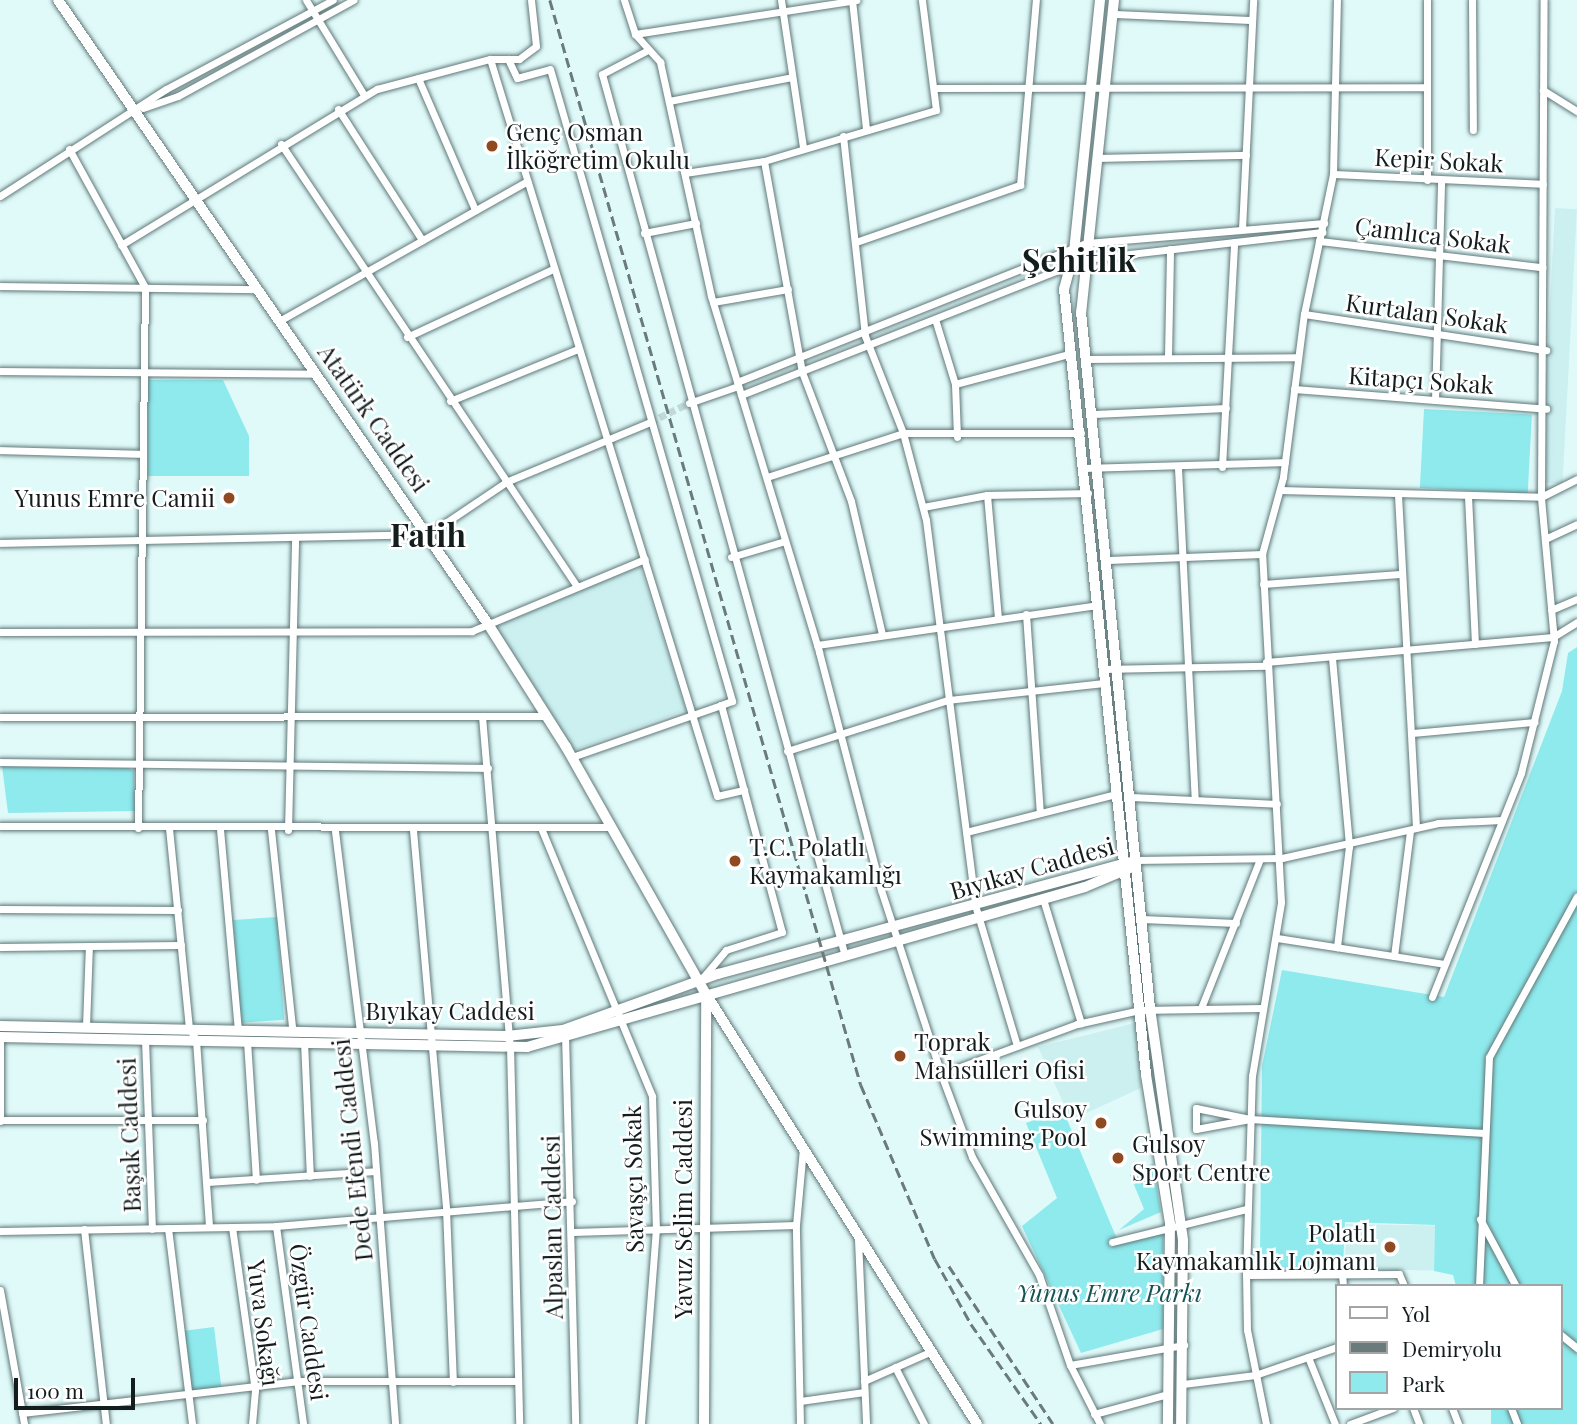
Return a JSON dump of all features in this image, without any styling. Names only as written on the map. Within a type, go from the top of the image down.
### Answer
[{"type":"street","name":"Atatürk Caddesi","points":[[58,0],[132,112],[429,534],[488,624],[572,757],[706,994],[858,1231],[977,1424]]},
{"type":"street","points":[[306,0],[364,95]]},
{"type":"street","points":[[315,15],[333,0]]},
{"type":"street","points":[[0,196],[69,149],[132,112],[178,96],[315,15],[353,0]]},
{"type":"street","points":[[121,245],[364,95],[490,59],[508,59],[536,46],[531,0]]},
{"type":"street","points":[[624,0],[635,34],[660,62],[713,302],[817,645],[839,736],[896,935],[941,1074],[971,1157],[1039,1275],[1070,1365],[1100,1424]]},
{"type":"street","points":[[635,34],[782,4],[854,0],[866,128]]},
{"type":"street","points":[[685,173],[764,161],[866,128],[936,110],[922,0]]},
{"type":"street","points":[[856,242],[1020,185],[1036,0]]},
{"type":"street","points":[[1100,0],[1074,252],[1064,289],[1084,433],[1097,605],[1116,794],[1142,919],[1145,1009]]},
{"type":"street","points":[[1114,0],[1081,313],[1094,414],[1130,797],[1129,865],[1145,1009],[1175,1226],[1184,1345],[1181,1424]]},
{"type":"street","points":[[1242,229],[1253,0]]},
{"type":"street","points":[[1266,1424],[1255,1375],[1246,1275],[1250,1119],[1261,1008],[1278,938],[1282,858],[1266,664],[1262,554],[1280,491],[1304,314],[1333,174],[1337,0]]},
{"type":"street","points":[[1427,0],[1427,180]]},
{"type":"street","points":[[1472,0],[1473,130]]},
{"type":"street","points":[[1432,997],[1502,820],[1535,722],[1553,637],[1541,497],[1546,409],[1542,267],[1544,0]]},
{"type":"street","points":[[782,4],[803,148]]},
{"type":"street","points":[[1113,14],[1252,20]]},
{"type":"street","points":[[648,50],[602,74],[730,556],[845,956]]},
{"type":"street","points":[[490,59],[578,349],[610,441],[717,796],[744,790]]},
{"type":"street","points":[[508,59],[517,78],[550,69],[732,701],[690,712],[572,757]]},
{"type":"street","points":[[669,101],[792,77]]},
{"type":"street","points":[[418,78],[475,210]]},
{"type":"street","points":[[933,88],[1427,87]]},
{"type":"street","points":[[1544,90],[1577,111]]},
{"type":"street","points":[[338,109],[422,240]]},
{"type":"street","points":[[843,136],[865,336],[903,433],[923,507],[975,905],[1017,1046]]},
{"type":"street","points":[[281,144],[363,274],[576,585]]},
{"type":"street","points":[[69,149],[145,288],[138,828]]},
{"type":"street","points":[[1099,159],[1246,155]]},
{"type":"street","points":[[764,161],[800,361],[835,455],[882,634]]},
{"type":"street","name":"Kepir Sokak","points":[[1333,174],[1543,184]]},
{"type":"street","points":[[279,321],[527,181]]},
{"type":"street","points":[[1435,400],[1441,181]]},
{"type":"street","points":[[644,233],[696,223]]},
{"type":"street","points":[[689,403],[1074,252],[1087,243],[1324,223]]},
{"type":"street","points":[[741,395],[1069,269],[1086,259],[1322,232]]},
{"type":"street","name":"Çamlıca Sokak","points":[[1319,241],[1542,267]]},
{"type":"street","points":[[1222,467],[1234,242]]},
{"type":"street","points":[[1168,357],[1170,249]]},
{"type":"street","points":[[407,337],[554,269]]},
{"type":"street","points":[[0,285],[257,289]]},
{"type":"street","points":[[713,302],[788,289]]},
{"type":"street","name":"Kurtalan Sokak","points":[[1304,314],[1546,350]]},
{"type":"street","points":[[935,319],[955,384],[957,437]]},
{"type":"street","points":[[450,401],[578,349]]},
{"type":"street","points":[[955,384],[1073,353]]},
{"type":"street","points":[[1086,359],[1297,357]]},
{"type":"street","points":[[0,371],[144,377],[316,374]]},
{"type":"street","name":"Kitapçı Sokak","points":[[1294,389],[1546,409]]},
{"type":"street","points":[[1094,414],[1226,408]]},
{"type":"street","points":[[0,543],[429,534],[506,482],[610,441],[650,422]]},
{"type":"street","points":[[767,477],[903,433],[957,437],[1084,433]]},
{"type":"street","points":[[0,450],[143,454]]},
{"type":"street","points":[[1087,468],[1099,473],[1285,462]]},
{"type":"street","points":[[1178,468],[1195,800]]},
{"type":"street","points":[[1280,491],[1541,497],[1577,479]]},
{"type":"street","points":[[923,507],[987,495],[1088,493]]},
{"type":"street","points":[[987,495],[998,618]]},
{"type":"street","points":[[1394,956],[1413,830],[1413,733],[1400,574],[1398,495]]},
{"type":"street","points":[[1468,496],[1475,644]]},
{"type":"street","points":[[1545,539],[1577,524]]},
{"type":"street","points":[[288,830],[295,537]]},
{"type":"street","points":[[730,556],[785,541]]},
{"type":"street","points":[[1108,560],[1262,554]]},
{"type":"street","points":[[0,632],[142,634],[472,631],[576,585],[645,559]]},
{"type":"street","points":[[1263,584],[1400,574]]},
{"type":"street","points":[[1551,610],[1577,599]]},
{"type":"street","points":[[817,645],[938,624],[1097,605]]},
{"type":"street","points":[[1027,614],[1040,812]]},
{"type":"street","points":[[1103,669],[1266,664],[1553,637],[1577,622]]},
{"type":"street","points":[[1332,658],[1349,846],[1337,947]]},
{"type":"street","points":[[788,751],[948,700],[1105,683]]},
{"type":"street","points":[[699,982],[726,950],[782,932],[721,705]]},
{"type":"street","points":[[0,717],[141,713],[547,716]]},
{"type":"street","points":[[482,716],[495,829],[509,1041],[519,1424]]},
{"type":"street","points":[[1413,733],[1535,722]]},
{"type":"street","points":[[0,762],[140,761],[290,768],[488,768]]},
{"type":"street","points":[[966,832],[1116,794]]},
{"type":"street","points":[[1130,797],[1277,804]]},
{"type":"street","points":[[1129,865],[1282,858],[1349,846],[1413,830],[1502,820]]},
{"type":"street","points":[[0,826],[335,831],[612,827]]},
{"type":"street","points":[[169,828],[189,1027],[196,1040],[209,1227]]},
{"type":"street","name":"Savaşçı Sokak","points":[[541,828],[652,1096],[656,1228],[641,1424]]},
{"type":"street","points":[[220,829],[238,1029]]},
{"type":"street","points":[[271,830],[292,1028]]},
{"type":"street","points":[[413,830],[446,1209],[453,1382]]},
{"type":"street","name":"Dede Efendi Caddesi","points":[[335,831],[376,1171],[395,1424]]},
{"type":"street","points":[[1201,1008],[1260,859]]},
{"type":"street","name":"Bıyıkay Caddesi","points":[[619,1016],[845,956],[975,905],[1129,865]]},
{"type":"street","name":"Bıyıkay Caddesi","points":[[0,1037],[304,1041],[361,1037],[509,1041],[565,1035],[619,1016],[699,982],[842,943],[980,918],[1043,899],[1129,865]]},
{"type":"street","points":[[1479,1284],[1489,1057],[1577,896]]},
{"type":"street","points":[[1043,899],[1081,1023]]},
{"type":"street","points":[[0,909],[178,910]]},
{"type":"street","points":[[1142,919],[1236,923]]},
{"type":"street","points":[[1278,938],[1444,964]]},
{"type":"street","points":[[0,947],[181,945]]},
{"type":"street","points":[[86,1026],[89,946]]},
{"type":"street","name":"Yavuz Selim Caddesi","points":[[704,1424],[706,994]]},
{"type":"street","points":[[941,1074],[1081,1023],[1145,1009],[1261,1008]]},
{"type":"street","points":[[0,1028],[0,1121],[203,1120]]},
{"type":"street","name":"Bıyıkay Caddesi","points":[[0,1028],[292,1028],[361,1037]]},
{"type":"street","name":"Alpaslan Caddesi","points":[[565,1035],[572,1201],[575,1424]]},
{"type":"street","name":"Başak Caddesi","points":[[145,1039],[152,1228]]},
{"type":"street","points":[[247,1041],[256,1180]]},
{"type":"street","points":[[304,1041],[310,1176]]},
{"type":"street","points":[[1250,1119],[1196,1129],[1196,1108],[1250,1119],[1485,1133]]},
{"type":"street","points":[[800,1424],[796,1225],[803,1148]]},
{"type":"street","points":[[207,1182],[376,1171]]},
{"type":"street","points":[[0,1231],[276,1226],[446,1209],[572,1201]]},
{"type":"street","points":[[1112,1242],[1246,1209]]},
{"type":"street","points":[[1480,1218],[1515,1284]]},
{"type":"street","points":[[572,1231],[796,1225]]},
{"type":"street","name":"Özgür Caddesi","points":[[276,1226],[303,1424]]},
{"type":"street","points":[[1168,1424],[1168,1346],[1175,1226]]},
{"type":"street","name":"Yuva Sokağı","points":[[232,1227],[256,1390],[253,1424]]},
{"type":"street","name":"Başak Caddesi","points":[[168,1228],[192,1424]]},
{"type":"street","points":[[84,1229],[106,1424]]},
{"type":"street","points":[[858,1231],[866,1424]]},
{"type":"street","points":[[1342,1274],[1343,1284]]},
{"type":"street","points":[[1246,1275],[1399,1274],[1403,1284]]},
{"type":"street","points":[[0,1290],[24,1424]]},
{"type":"street","points":[[1563,1337],[1577,1348]]},
{"type":"street","points":[[1070,1365],[1184,1345]]},
{"type":"street","points":[[1183,1384],[1255,1375],[1336,1348]]},
{"type":"street","points":[[864,1381],[932,1351]]},
{"type":"street","points":[[1308,1357],[1335,1424]]},
{"type":"street","points":[[895,1367],[925,1424]]},
{"type":"street","points":[[22,1413],[256,1390],[299,1381],[519,1381]]},
{"type":"street","points":[[800,1401],[864,1392]]},
{"type":"street","points":[[1094,1414],[1168,1394]]},
{"type":"street","points":[[1350,1424],[1388,1410]]},
{"type":"shaded area","points":[[1555,208],[1577,209],[1563,484],[1541,483]]},
{"type":"shaded area","points":[[640,566],[686,710],[574,750],[493,623]]},
{"type":"shaded area","points":[[1135,1023],[1141,1088],[1071,1120],[1038,1047]]},
{"type":"shaded area","name":"Polatlı Kaymakamlık Lojmanı","points":[[1346,1224],[1435,1226],[1434,1271],[1345,1269]]},
{"type":"green space","points":[[148,380],[223,380],[249,436],[249,476],[148,476]]},
{"type":"green space","points":[[1424,409],[1532,415],[1528,494],[1420,488]]},
{"type":"green space","points":[[1577,647],[1577,1424],[1491,1424],[1491,1410],[1563,1410],[1563,1284],[1455,1284],[1453,1275],[1434,1271],[1435,1225],[1345,1222],[1343,1268],[1279,1268],[1278,1253],[1260,1255],[1262,1066],[1282,970],[1444,997],[1562,691],[1568,653]]},
{"type":"green space","points":[[2,766],[128,768],[134,771],[135,811],[8,813]]},
{"type":"green space","points":[[277,917],[284,1020],[240,1023],[233,920]]},
{"type":"green space","name":"Yunus Emre Parkı","points":[[1063,1110],[1121,1244],[1163,1232],[1163,1329],[1081,1353],[1022,1226],[1057,1198],[1026,1123]]},
{"type":"green space","points":[[1153,1163],[1161,1212],[1119,1230],[1144,1209],[1130,1175]]},
{"type":"green space","points":[[214,1327],[222,1389],[192,1392],[184,1331]]},
{"type":"tunnel","points":[[650,422],[689,403]]},
{"type":"railway","points":[[550,0],[861,1085],[935,1259],[971,1324],[1041,1424]]},
{"type":"railway","points":[[949,1266],[1053,1424]]},
{"type":"place","name":"Genç Osman İlköğretim Okulu","points":[[492,146]]},
{"type":"place","name":"Yunus Emre Camii","points":[[229,498]]},
{"type":"place","name":"T.C. Polatlı Kaymakamlığı","points":[[735,861]]},
{"type":"place","name":"Toprak Mahsülleri Ofisi","points":[[900,1056]]},
{"type":"place","name":"Gulsoy Swimming Pool","points":[[1101,1123]]},
{"type":"place","name":"Gulsoy Sport Centre","points":[[1118,1158]]},
{"type":"place","name":"Polatlı Kaymakamlık Lojmanı","points":[[1390,1247]]},
{"type":"district","name":"Şehitlik","points":[[1079,259]]},
{"type":"district","name":"Fatih","points":[[428,534]]}]
